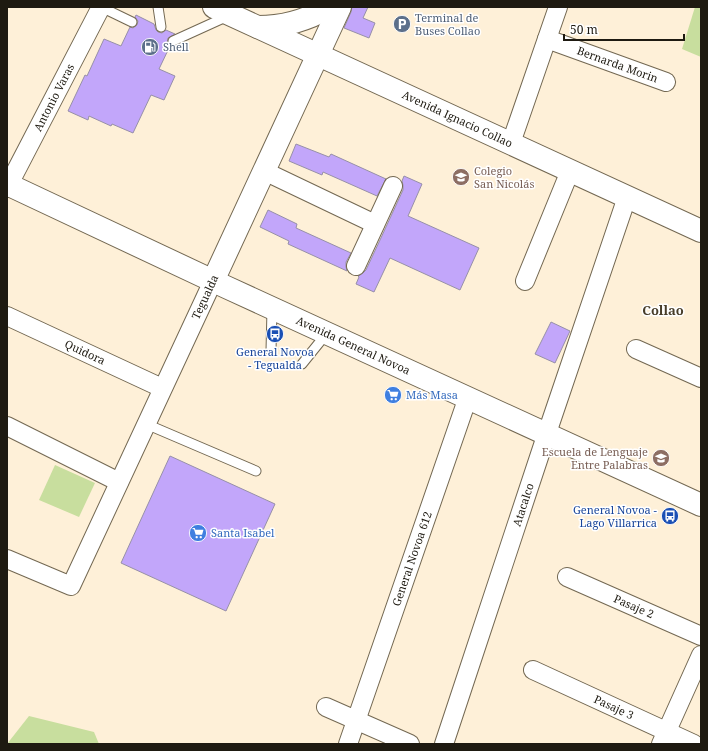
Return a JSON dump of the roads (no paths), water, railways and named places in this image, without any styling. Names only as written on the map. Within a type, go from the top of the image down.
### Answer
[{"type":"main road","points":[[258,27],[272,27],[294,22],[314,15],[329,7]]},
{"type":"main road","name":"Tegualda","points":[[213,281],[340,7]]},
{"type":"main road","name":"Avenida Ignacio Collao","points":[[223,11],[701,231]]},
{"type":"main road","name":"Avenida General Novoa","points":[[8,186],[701,505]]},
{"type":"street","name":"Antonio Varas","points":[[8,186],[101,7]]},
{"type":"street","points":[[511,143],[558,7]]},
{"type":"street","name":"Bernarda Morin","points":[[547,40],[666,82]]},
{"type":"street","points":[[264,171],[375,224]]},
{"type":"street","points":[[525,281],[570,171]]},
{"type":"street","points":[[356,266],[393,186]]},
{"type":"street","name":"Atacalco","points":[[444,744],[627,197]]},
{"type":"street","name":"Tegualda","points":[[7,559],[72,586],[162,388],[213,281]]},
{"type":"street","name":"Quidora","points":[[7,316],[162,388]]},
{"type":"street","points":[[636,349],[701,378]]},
{"type":"street","name":"General Novoa 612","points":[[348,744],[355,720],[468,397]]},
{"type":"street","points":[[7,426],[119,482]]},
{"type":"street","name":"Pasaje 2","points":[[567,577],[701,636]]},
{"type":"street","points":[[664,738],[701,655]]},
{"type":"street","name":"Pasaje 3","points":[[533,670],[664,738],[694,744]]},
{"type":"street","points":[[326,707],[406,743]]},
{"type":"lane","points":[[101,7],[132,22]]},
{"type":"lane","points":[[158,7],[161,27]]},
{"type":"lane","points":[[173,41],[223,11]]},
{"type":"lane","points":[[271,351],[272,308]]},
{"type":"lane","points":[[302,364],[327,333]]},
{"type":"lane","points":[[146,424],[256,471]]},
{"type":"place","name":"Terminal de Buses Collao","points":[[402,24]]},
{"type":"place","name":"Shell","points":[[150,47]]},
{"type":"place","name":"Colegio San Nicolás","points":[[461,177]]},
{"type":"place","name":"General Novoa - Tegualda","points":[[275,334]]},
{"type":"place","name":"Más Masa","points":[[393,395]]},
{"type":"place","name":"Escuela de Lenguaje Entre Palabras","points":[[661,458]]},
{"type":"place","name":"General Novoa - Lago Villarrica","points":[[670,516]]},
{"type":"place","name":"Santa Isabel","points":[[198,533]]},
{"type":"district","name":"Collao","points":[[663,310]]}]
